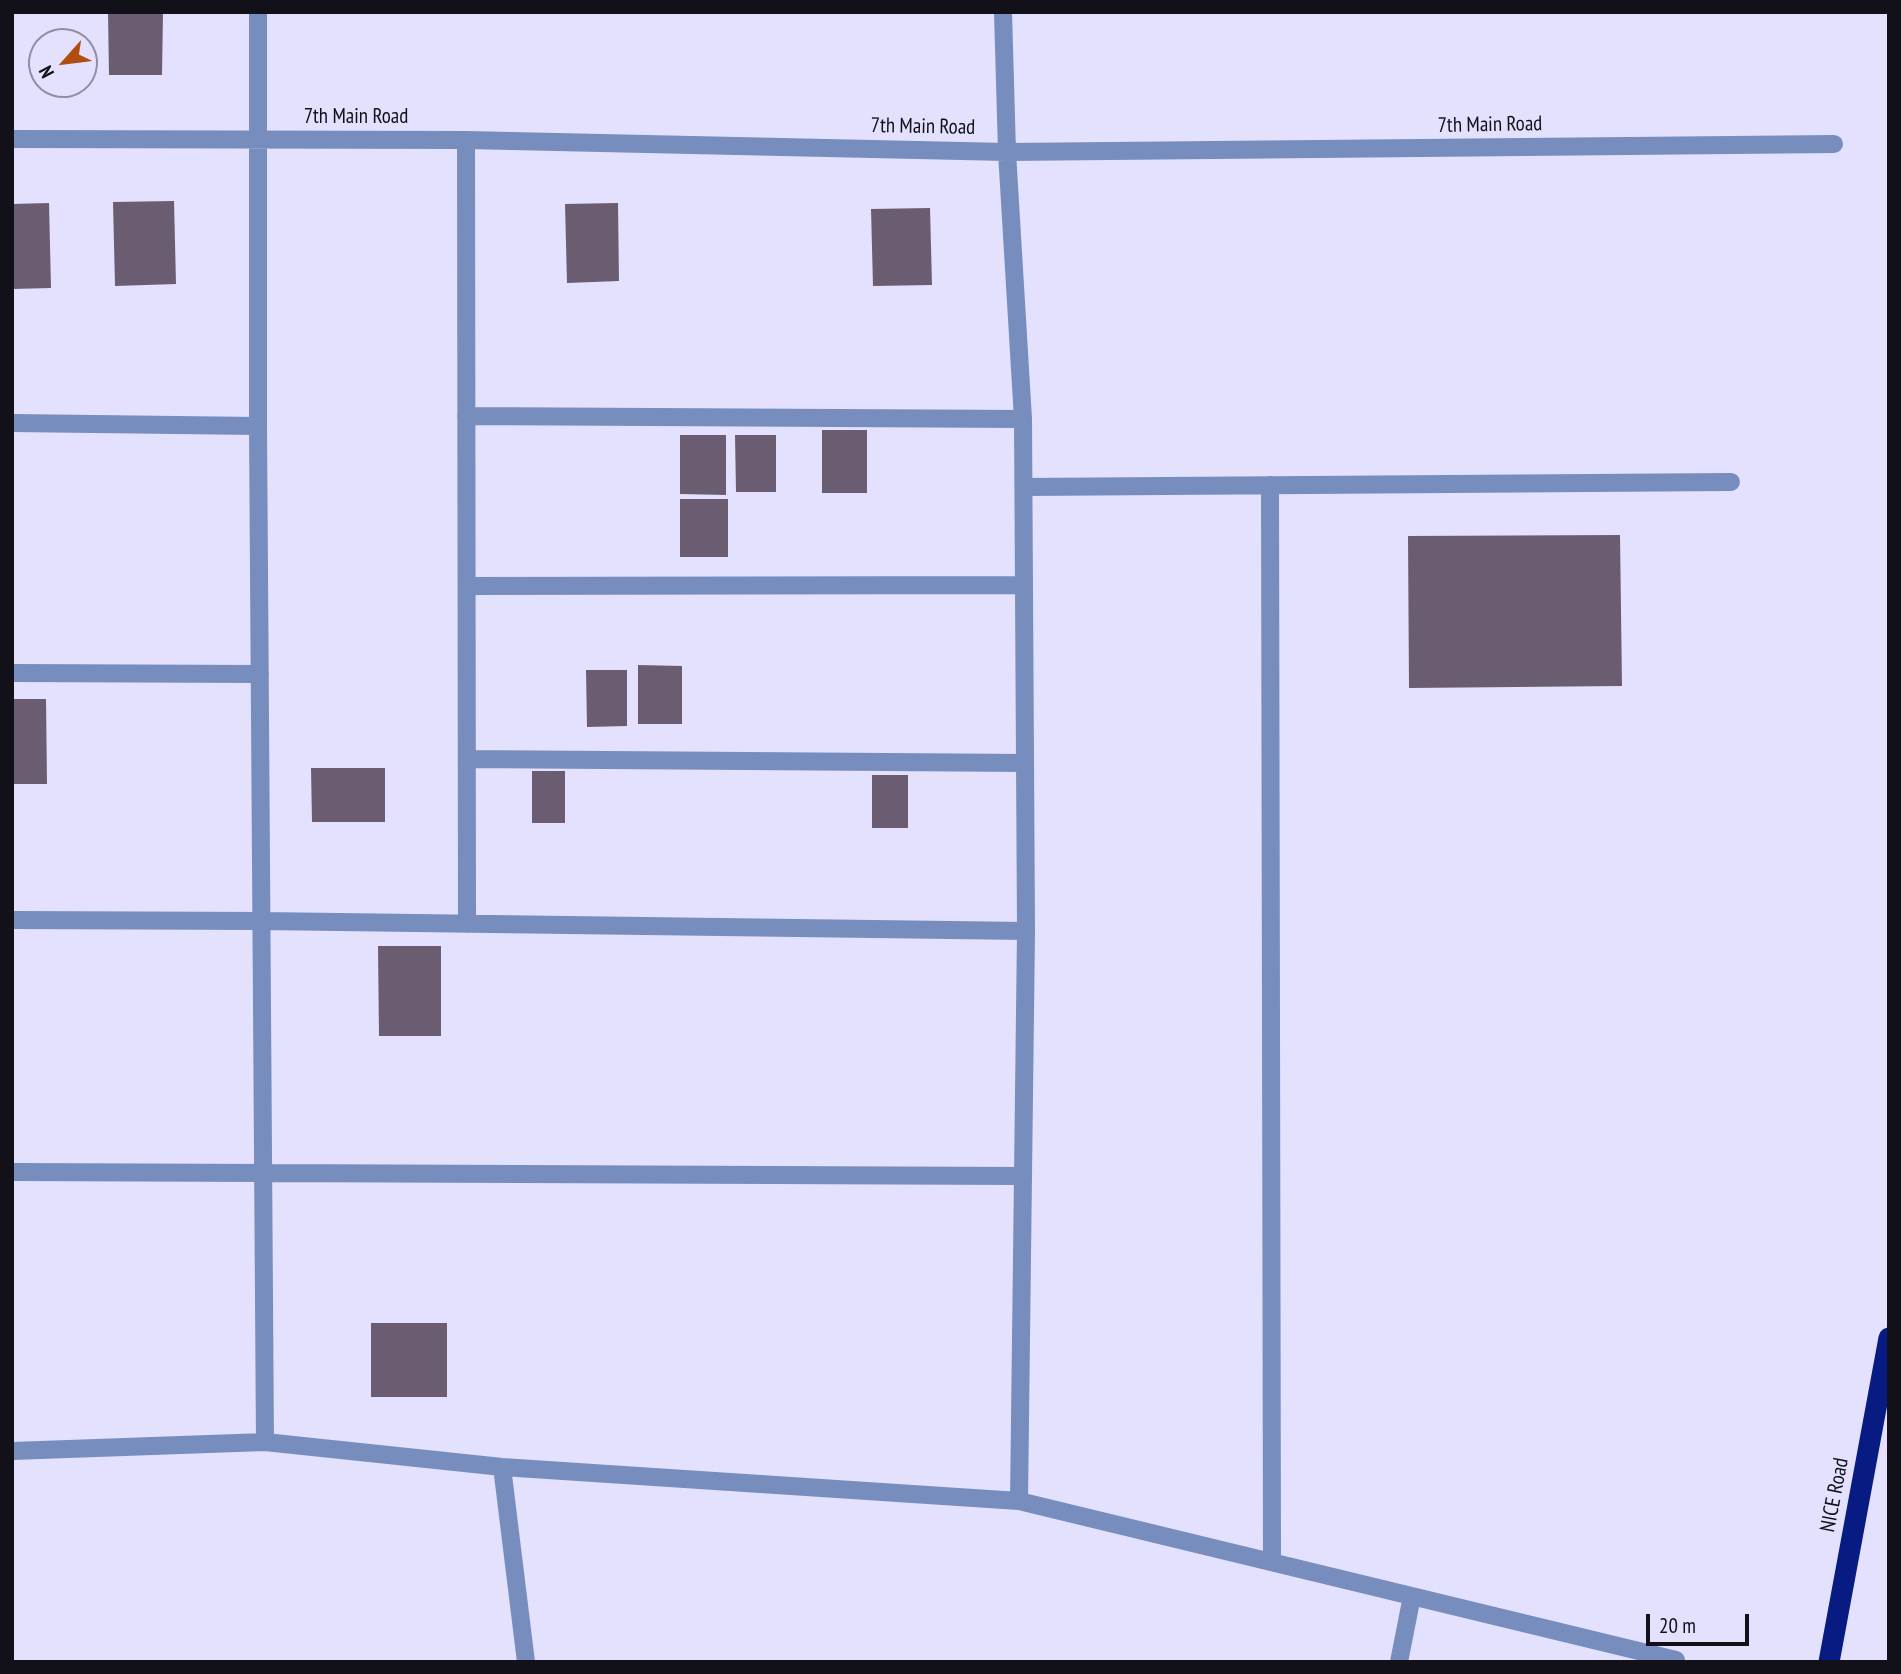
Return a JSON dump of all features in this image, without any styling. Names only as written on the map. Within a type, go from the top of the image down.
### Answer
[{"type":"highway","name":"NICE Road","points":[[1829,1662],[1889,1338]]},
{"type":"street","points":[[258,12],[265,1442]]},
{"type":"street","points":[[1003,12],[1007,152],[1023,419],[1024,487],[1026,931],[1019,1501]]},
{"type":"street","name":"7th Main Road","points":[[12,139],[466,140],[1007,152],[1833,144]]},
{"type":"street","points":[[466,140],[467,924]]},
{"type":"street","points":[[466,416],[1023,419]]},
{"type":"street","points":[[12,423],[258,426]]},
{"type":"street","points":[[1024,487],[1731,482]]},
{"type":"street","points":[[1270,485],[1272,1562]]},
{"type":"street","points":[[467,586],[1024,586]]},
{"type":"street","points":[[12,673],[260,674]]},
{"type":"street","points":[[467,759],[1025,763]]},
{"type":"street","points":[[12,920],[1026,931]]},
{"type":"street","points":[[12,1172],[1023,1176]]},
{"type":"street","points":[[12,1451],[265,1442],[502,1467],[1019,1501],[1676,1662]]},
{"type":"street","points":[[502,1467],[526,1662]]},
{"type":"street","points":[[1399,1662],[1412,1596]]},
{"type":"building","points":[[108,12],[163,12],[162,75],[109,75]]},
{"type":"building","points":[[174,201],[176,284],[115,286],[113,202]]},
{"type":"building","points":[[49,203],[51,288],[12,289],[12,204]]},
{"type":"building","points":[[618,203],[619,281],[567,283],[565,204]]},
{"type":"building","points":[[930,208],[932,285],[873,286],[871,209]]},
{"type":"building","points":[[822,430],[867,430],[867,493],[822,493]]},
{"type":"building","points":[[680,435],[726,435],[726,495],[680,494]]},
{"type":"building","points":[[735,435],[776,435],[776,492],[736,492]]},
{"type":"building","points":[[680,499],[728,499],[728,557],[680,557]]},
{"type":"building","points":[[1620,535],[1622,686],[1409,688],[1408,536]]},
{"type":"building","points":[[638,665],[682,666],[682,724],[638,724]]},
{"type":"building","points":[[586,670],[627,670],[627,726],[587,727]]},
{"type":"building","points":[[12,699],[46,699],[47,784],[12,784]]},
{"type":"building","points":[[311,768],[385,768],[385,822],[312,822]]},
{"type":"building","points":[[532,771],[565,771],[565,823],[532,823]]},
{"type":"building","points":[[872,775],[908,775],[908,828],[872,828]]},
{"type":"building","points":[[378,946],[441,946],[441,1036],[379,1036]]},
{"type":"building","points":[[371,1323],[447,1323],[447,1397],[371,1397]]}]
